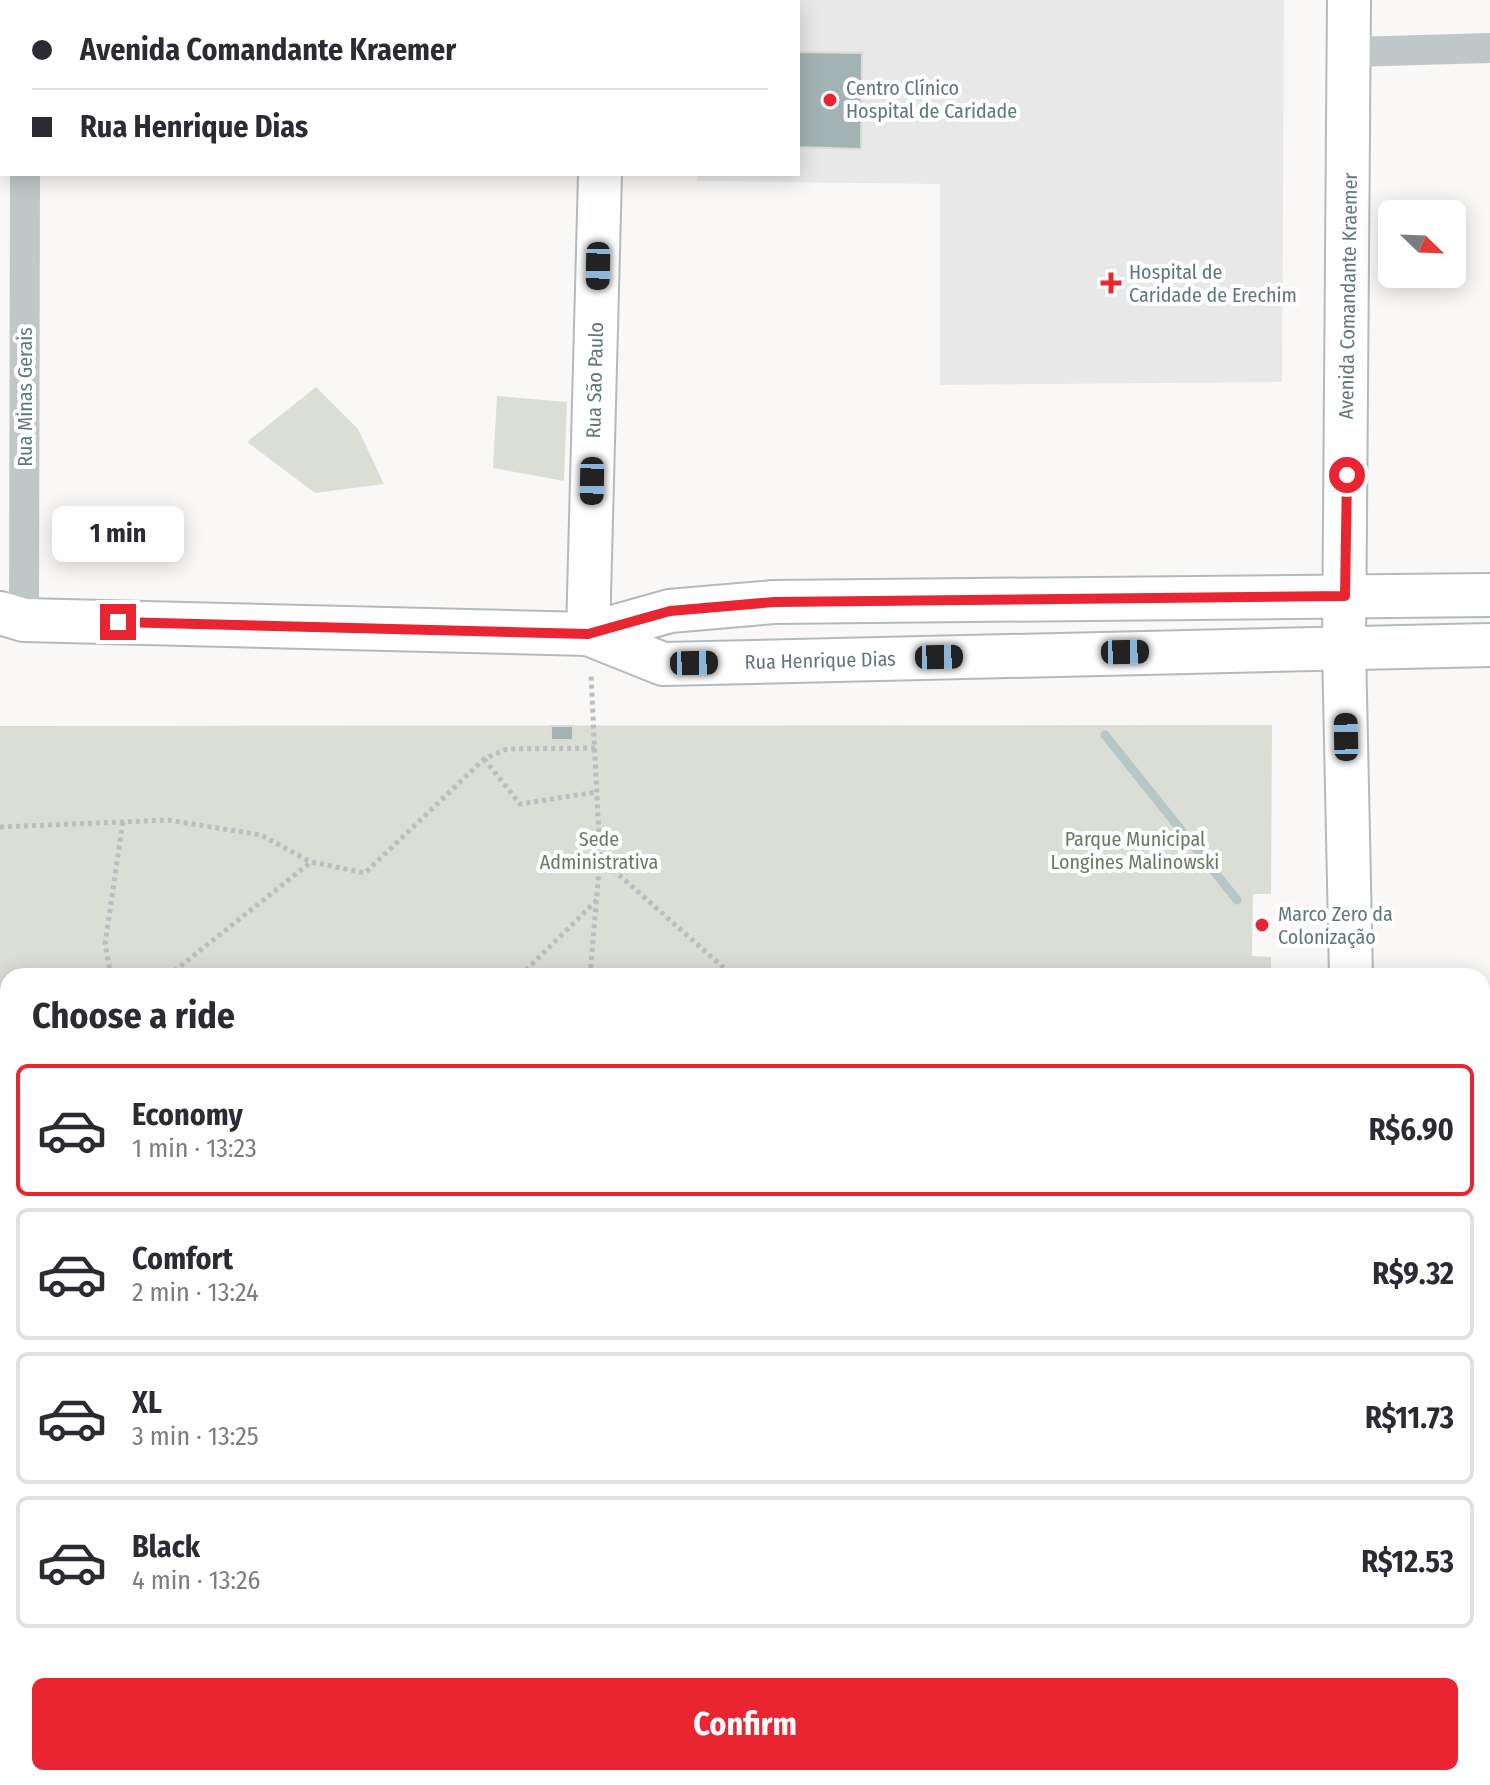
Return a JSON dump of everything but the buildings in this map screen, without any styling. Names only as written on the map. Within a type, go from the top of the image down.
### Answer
[{"type":"street","name":"Avenida Comandante Kraemer","points":[[1349,0],[1351,52],[1344,648],[1351,968]]},
{"type":"street","points":[[1351,52],[1490,48]]},
{"type":"street","name":"Rua Minas Gerais","points":[[8,620],[25,176]]},
{"type":"street","name":"Rua São Paulo","points":[[588,634],[600,176]]},
{"type":"street","name":"Rua Henrique Dias","points":[[8,620],[588,634],[670,611],[774,602],[1490,595]]},
{"type":"street","name":"Rua Henrique Dias","points":[[588,634],[663,664],[1490,645]]},
{"type":"path","points":[[588,634],[600,858],[591,968]]},
{"type":"path","points":[[0,827],[168,820],[261,835],[311,862],[365,873],[484,759],[507,749],[595,748]]},
{"type":"path","points":[[484,759],[520,804],[597,792]]},
{"type":"path","points":[[110,968],[105,944],[123,821]]},
{"type":"path","points":[[600,858],[724,968]]},
{"type":"path","points":[[178,968],[311,862]]},
{"type":"path","points":[[528,968],[598,899]]},
{"type":"shaded area","name":"Hospital de Caridade de Erechim","points":[[800,0],[1284,0],[1282,382],[940,385],[940,184],[697,181],[697,176],[800,176]]},
{"type":"green space","points":[[316,387],[358,429],[384,484],[315,493],[247,442]]},
{"type":"green space","points":[[497,396],[567,402],[564,481],[493,468]]},
{"type":"green space","name":"Parque Municipal Longines Malinowski","points":[[1272,725],[1271,894],[1253,894],[1252,956],[1271,957],[1271,968],[0,968],[0,726]]},
{"type":"waterway","points":[[1105,735],[1237,900]]},
{"type":"place","name":"Centro Clínico Hospital de Caridade","points":[[830,100]]},
{"type":"place","name":"Hospital de Caridade de Erechim","points":[[1111,283]]},
{"type":"place","name":"Marco Zero da Colonização","points":[[1262,925]]},
{"type":"route","points":[[118,622],[588,634],[670,611],[774,602],[1345,596],[1347,475]]},
{"type":"park label","name":"Sede Administrativa","points":[[599,850]]}]
